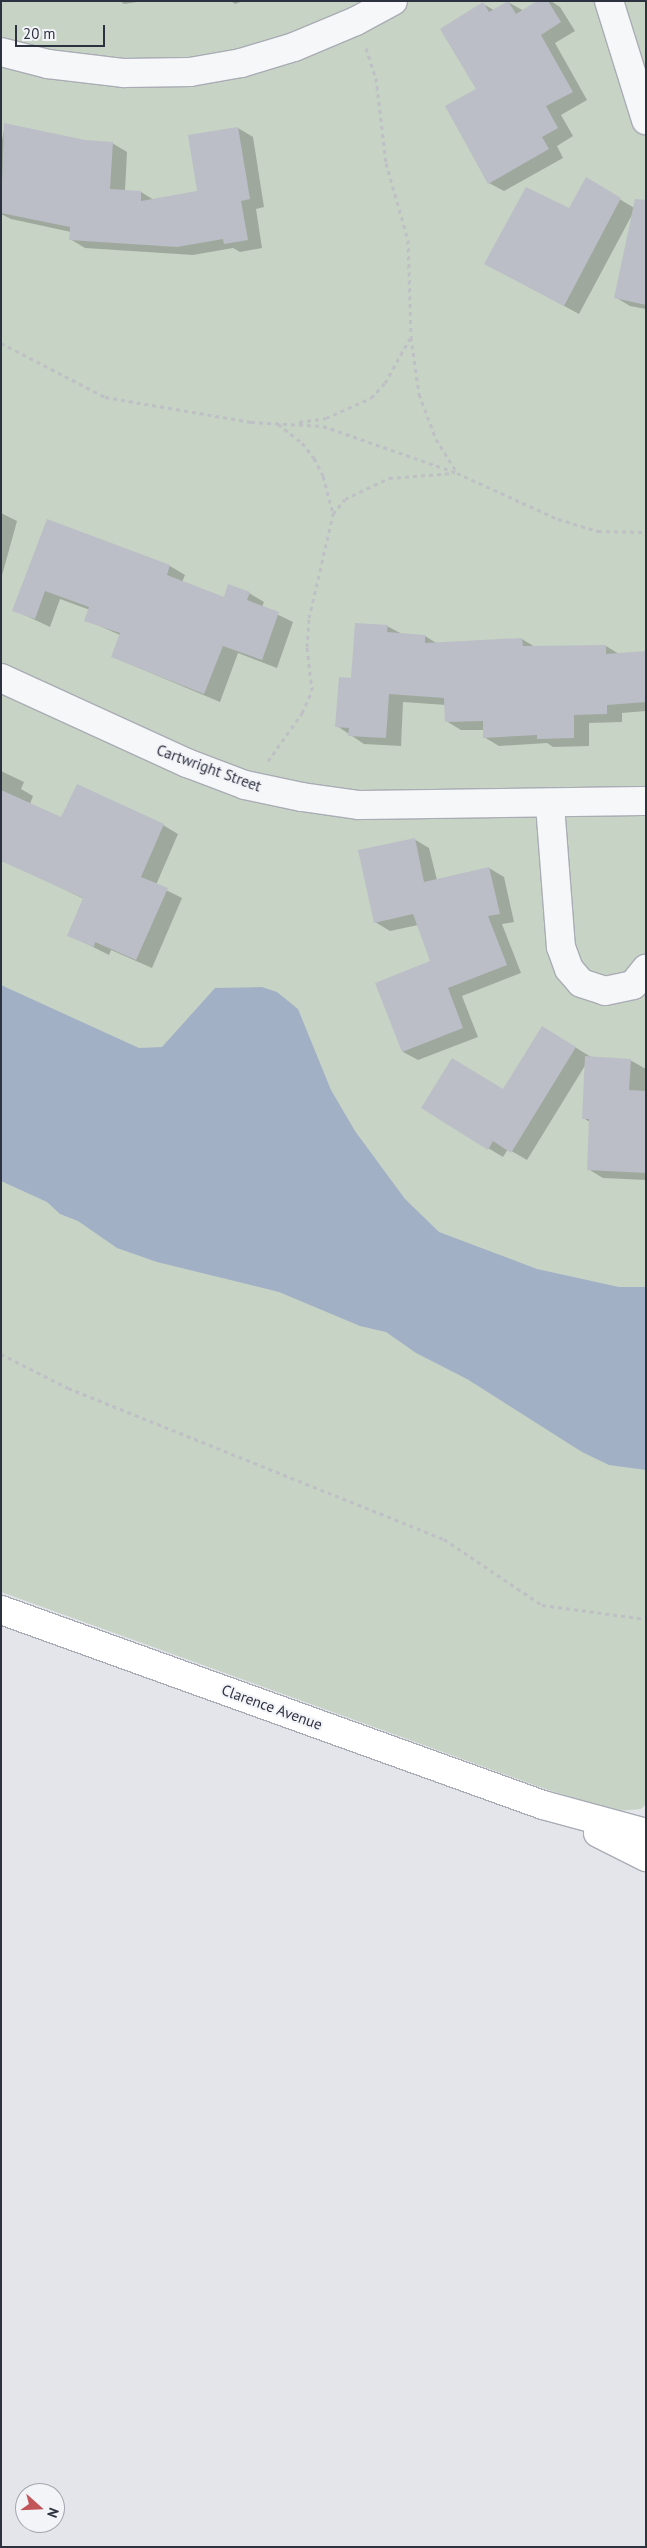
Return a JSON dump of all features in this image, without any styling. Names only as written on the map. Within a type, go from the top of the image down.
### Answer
[{"type":"street","points":[[1,52],[48,64],[124,74],[190,72],[240,63],[294,47],[356,21],[393,1]]},
{"type":"street","points":[[609,1],[646,120]]},
{"type":"street","name":"Cartwright Street","points":[[1,678],[187,763],[258,788],[359,805],[550,804],[646,801]]},
{"type":"street","points":[[550,804],[561,947],[568,969],[581,983],[605,991],[633,985],[646,969]]},
{"type":"street","name":"Clarence Avenue","points":[[1,1610],[543,1805],[646,1833]]},
{"type":"street","name":"Clarence Avenue","points":[[543,1805],[646,1857]]},
{"type":"path","points":[[356,21],[376,78],[380,138],[408,240],[411,337],[419,394],[426,415],[457,472]]},
{"type":"path","points":[[1,342],[106,397],[244,421],[278,423],[326,418],[371,398],[385,383],[411,337]]},
{"type":"path","points":[[295,422],[323,426],[370,440],[457,472],[558,519],[598,531],[646,532]]},
{"type":"path","points":[[278,423],[302,443],[314,458],[323,476],[333,514]]},
{"type":"path","points":[[258,788],[266,764],[302,713],[312,691],[307,647],[309,618],[333,514],[345,499],[389,478],[457,472]]},
{"type":"path","points":[[1,1354],[68,1388],[444,1539],[542,1604],[646,1619]]},
{"type":"green space","points":[[1,1],[646,1],[646,1804],[641,1809],[617,1811],[548,1790],[1,1592]]},
{"type":"water","points":[[1,985],[139,1048],[162,1047],[215,988],[262,987],[277,992],[298,1009],[331,1090],[355,1131],[405,1199],[439,1232],[537,1269],[619,1287],[646,1287],[646,1470],[609,1465],[582,1452],[467,1379],[416,1353],[386,1332],[360,1326],[279,1292],[157,1262],[117,1248],[78,1221],[60,1214],[47,1202],[1,1181]]},
{"type":"building","points":[[508,1],[516,14],[537,1],[548,1],[561,22],[541,35],[573,92],[546,106],[558,128],[542,137],[549,149],[488,184],[445,106],[476,89],[440,29],[483,2],[489,12]]},
{"type":"building","points":[[4,123],[85,140],[113,142],[110,189],[141,191],[141,201],[197,191],[188,135],[238,127],[250,199],[241,201],[248,240],[224,244],[223,239],[177,247],[69,240],[70,227],[1,213]]},
{"type":"building","points":[[586,177],[621,198],[564,306],[484,264],[526,187],[569,208]]},
{"type":"building","points":[[635,199],[646,200],[646,305],[614,298]]},
{"type":"building","points":[[47,519],[170,565],[167,575],[224,597],[228,584],[250,592],[247,600],[279,612],[262,660],[223,646],[204,694],[111,657],[120,633],[84,621],[89,607],[45,591],[35,619],[12,611]]},
{"type":"building","points":[[355,623],[388,625],[387,632],[425,635],[425,643],[522,638],[523,646],[606,645],[606,654],[646,651],[646,702],[607,705],[607,714],[574,715],[574,738],[537,739],[537,735],[483,738],[483,721],[445,722],[444,698],[389,694],[386,738],[348,736],[349,728],[335,727],[339,677],[351,678]]},
{"type":"building","points":[[77,784],[164,824],[141,877],[168,888],[136,960],[95,942],[94,947],[67,936],[83,898],[1,861],[1,790],[61,817]]},
{"type":"building","points":[[415,838],[424,882],[489,867],[500,914],[488,916],[507,965],[448,988],[463,1028],[402,1052],[375,983],[430,961],[413,914],[374,923],[358,850]]},
{"type":"building","points":[[542,1026],[576,1047],[511,1153],[493,1141],[488,1150],[421,1108],[452,1058],[503,1089]]},
{"type":"building","points":[[585,1056],[631,1059],[629,1090],[646,1091],[646,1173],[587,1170],[589,1119],[582,1119]]}]
